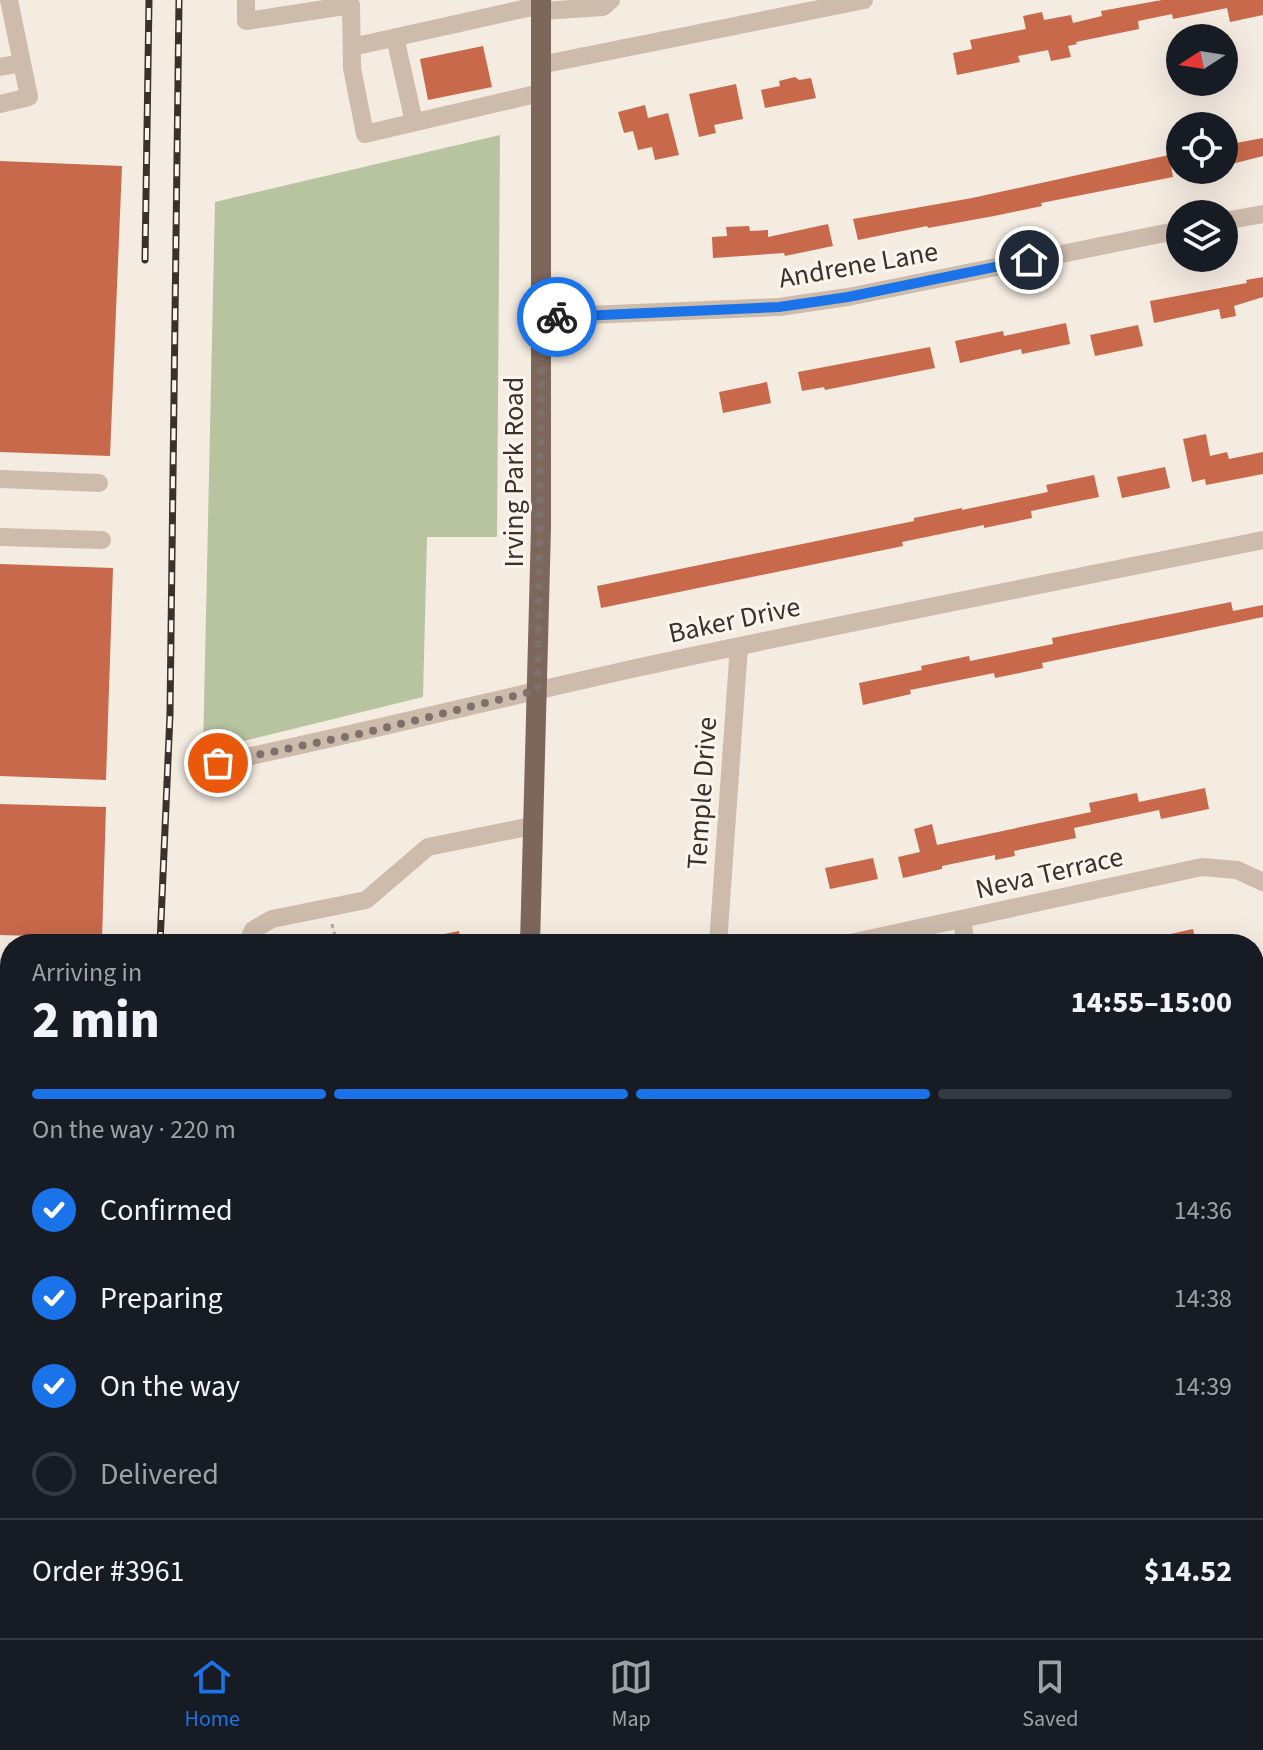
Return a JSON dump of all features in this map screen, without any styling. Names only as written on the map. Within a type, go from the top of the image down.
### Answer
[{"type":"main road","name":"Irving Park Road","points":[[530,934],[538,690],[541,5]]},
{"type":"street","points":[[0,104],[29,97],[9,0]]},
{"type":"street","points":[[246,0],[246,21],[352,3],[352,68],[365,134],[540,93]]},
{"type":"street","points":[[352,47],[541,5],[603,7],[611,0]]},
{"type":"street","points":[[540,65],[864,0]]},
{"type":"street","points":[[395,37],[414,122]]},
{"type":"street","points":[[0,67],[22,63]]},
{"type":"street","points":[[1238,218],[1263,214]]},
{"type":"street","name":"Andrene Lane","points":[[542,317],[779,307],[848,297],[1166,233]]},
{"type":"street","points":[[0,479],[99,483]]},
{"type":"street","points":[[0,537],[102,540]]},
{"type":"street","name":"Baker Drive","points":[[218,763],[364,733],[538,690],[739,646],[1263,540]]},
{"type":"street","name":"Temple Drive","points":[[719,934],[739,646]]},
{"type":"street","points":[[251,934],[261,923],[366,900],[428,847],[532,826]]},
{"type":"street","name":"Neva Terrace","points":[[894,934],[1202,867],[1237,870],[1263,882]]},
{"type":"street","points":[[962,920],[964,934]]},
{"type":"path","points":[[329,907],[335,934]]},
{"type":"green space","points":[[500,135],[497,537],[427,537],[423,697],[203,751],[215,202]]},
{"type":"building","points":[[1162,0],[1263,0],[1263,15],[1230,22],[1227,8],[1173,19],[1172,14],[1138,21],[1139,29],[1076,42],[1068,46],[1071,57],[1051,61],[1048,50],[1018,56],[1020,62],[957,75],[953,53],[972,49],[970,40],[1026,29],[1023,16],[1042,12],[1044,20],[1071,15],[1073,23],[1102,16],[1101,11]]},
{"type":"building","points":[[483,46],[492,87],[428,100],[420,59]]},
{"type":"building","points":[[795,77],[799,80],[811,78],[816,98],[765,108],[761,90],[780,86],[779,81]]},
{"type":"building","points":[[736,84],[743,119],[714,125],[716,133],[699,137],[689,94]]},
{"type":"building","points":[[645,105],[648,118],[668,113],[679,155],[655,160],[652,147],[638,150],[633,131],[624,133],[618,112]]},
{"type":"building","points":[[1263,138],[1263,156],[1238,162],[1238,143]]},
{"type":"building","points":[[1166,156],[1166,178],[1041,203],[1042,206],[994,216],[858,240],[853,219],[972,198]]},
{"type":"building","points":[[0,161],[122,166],[110,456],[0,452]]},
{"type":"building","points":[[828,224],[833,246],[785,256],[784,253],[713,258],[712,237],[727,236],[726,227],[749,226],[750,231],[768,230],[768,237]]},
{"type":"building","points":[[1263,277],[1263,297],[1234,306],[1236,316],[1221,319],[1219,309],[1154,323],[1150,301],[1247,283],[1246,280]]},
{"type":"building","points":[[1066,323],[1070,344],[1022,354],[1021,349],[960,363],[955,341],[1003,331],[1004,336]]},
{"type":"building","points":[[1138,325],[1143,346],[1095,356],[1090,335]]},
{"type":"building","points":[[930,347],[935,368],[825,390],[824,387],[802,391],[798,372]]},
{"type":"building","points":[[767,382],[771,403],[723,413],[719,392]]},
{"type":"building","points":[[1206,434],[1210,456],[1227,452],[1229,459],[1263,452],[1263,474],[1206,485],[1205,479],[1192,482],[1183,439]]},
{"type":"building","points":[[1165,467],[1170,488],[1122,498],[1117,477]]},
{"type":"building","points":[[1094,475],[1099,497],[1031,511],[1032,518],[902,542],[903,546],[601,608],[597,586],[1048,492],[1046,485]]},
{"type":"building","points":[[0,564],[113,568],[106,780],[0,776]]},
{"type":"building","points":[[1231,602],[1233,611],[1263,605],[1263,617],[1042,663],[1043,668],[995,678],[994,673],[910,690],[911,694],[863,705],[859,683],[922,670],[921,666],[969,656],[970,661],[1053,644],[1052,638]]},
{"type":"building","points":[[1205,788],[1209,809],[1161,819],[1159,810],[1074,828],[1076,838],[1014,851],[1015,856],[995,860],[995,855],[903,878],[898,857],[920,852],[914,829],[932,824],[937,845],[1091,812],[1089,803],[1137,793],[1139,802]]},
{"type":"building","points":[[0,804],[106,807],[102,934],[0,934]]},
{"type":"building","points":[[873,858],[878,879],[830,889],[825,868]]},
{"type":"building","points":[[1193,929],[1194,934],[1170,934]]},
{"type":"railway","points":[[145,260],[149,0]]},
{"type":"railway","points":[[160,934],[170,714],[179,0]]},
{"type":"way so far","points":[[218,763],[364,733],[538,690],[542,317],[557,317]]},
{"type":"route","points":[[557,317],[779,307],[848,297],[1029,260]]}]
